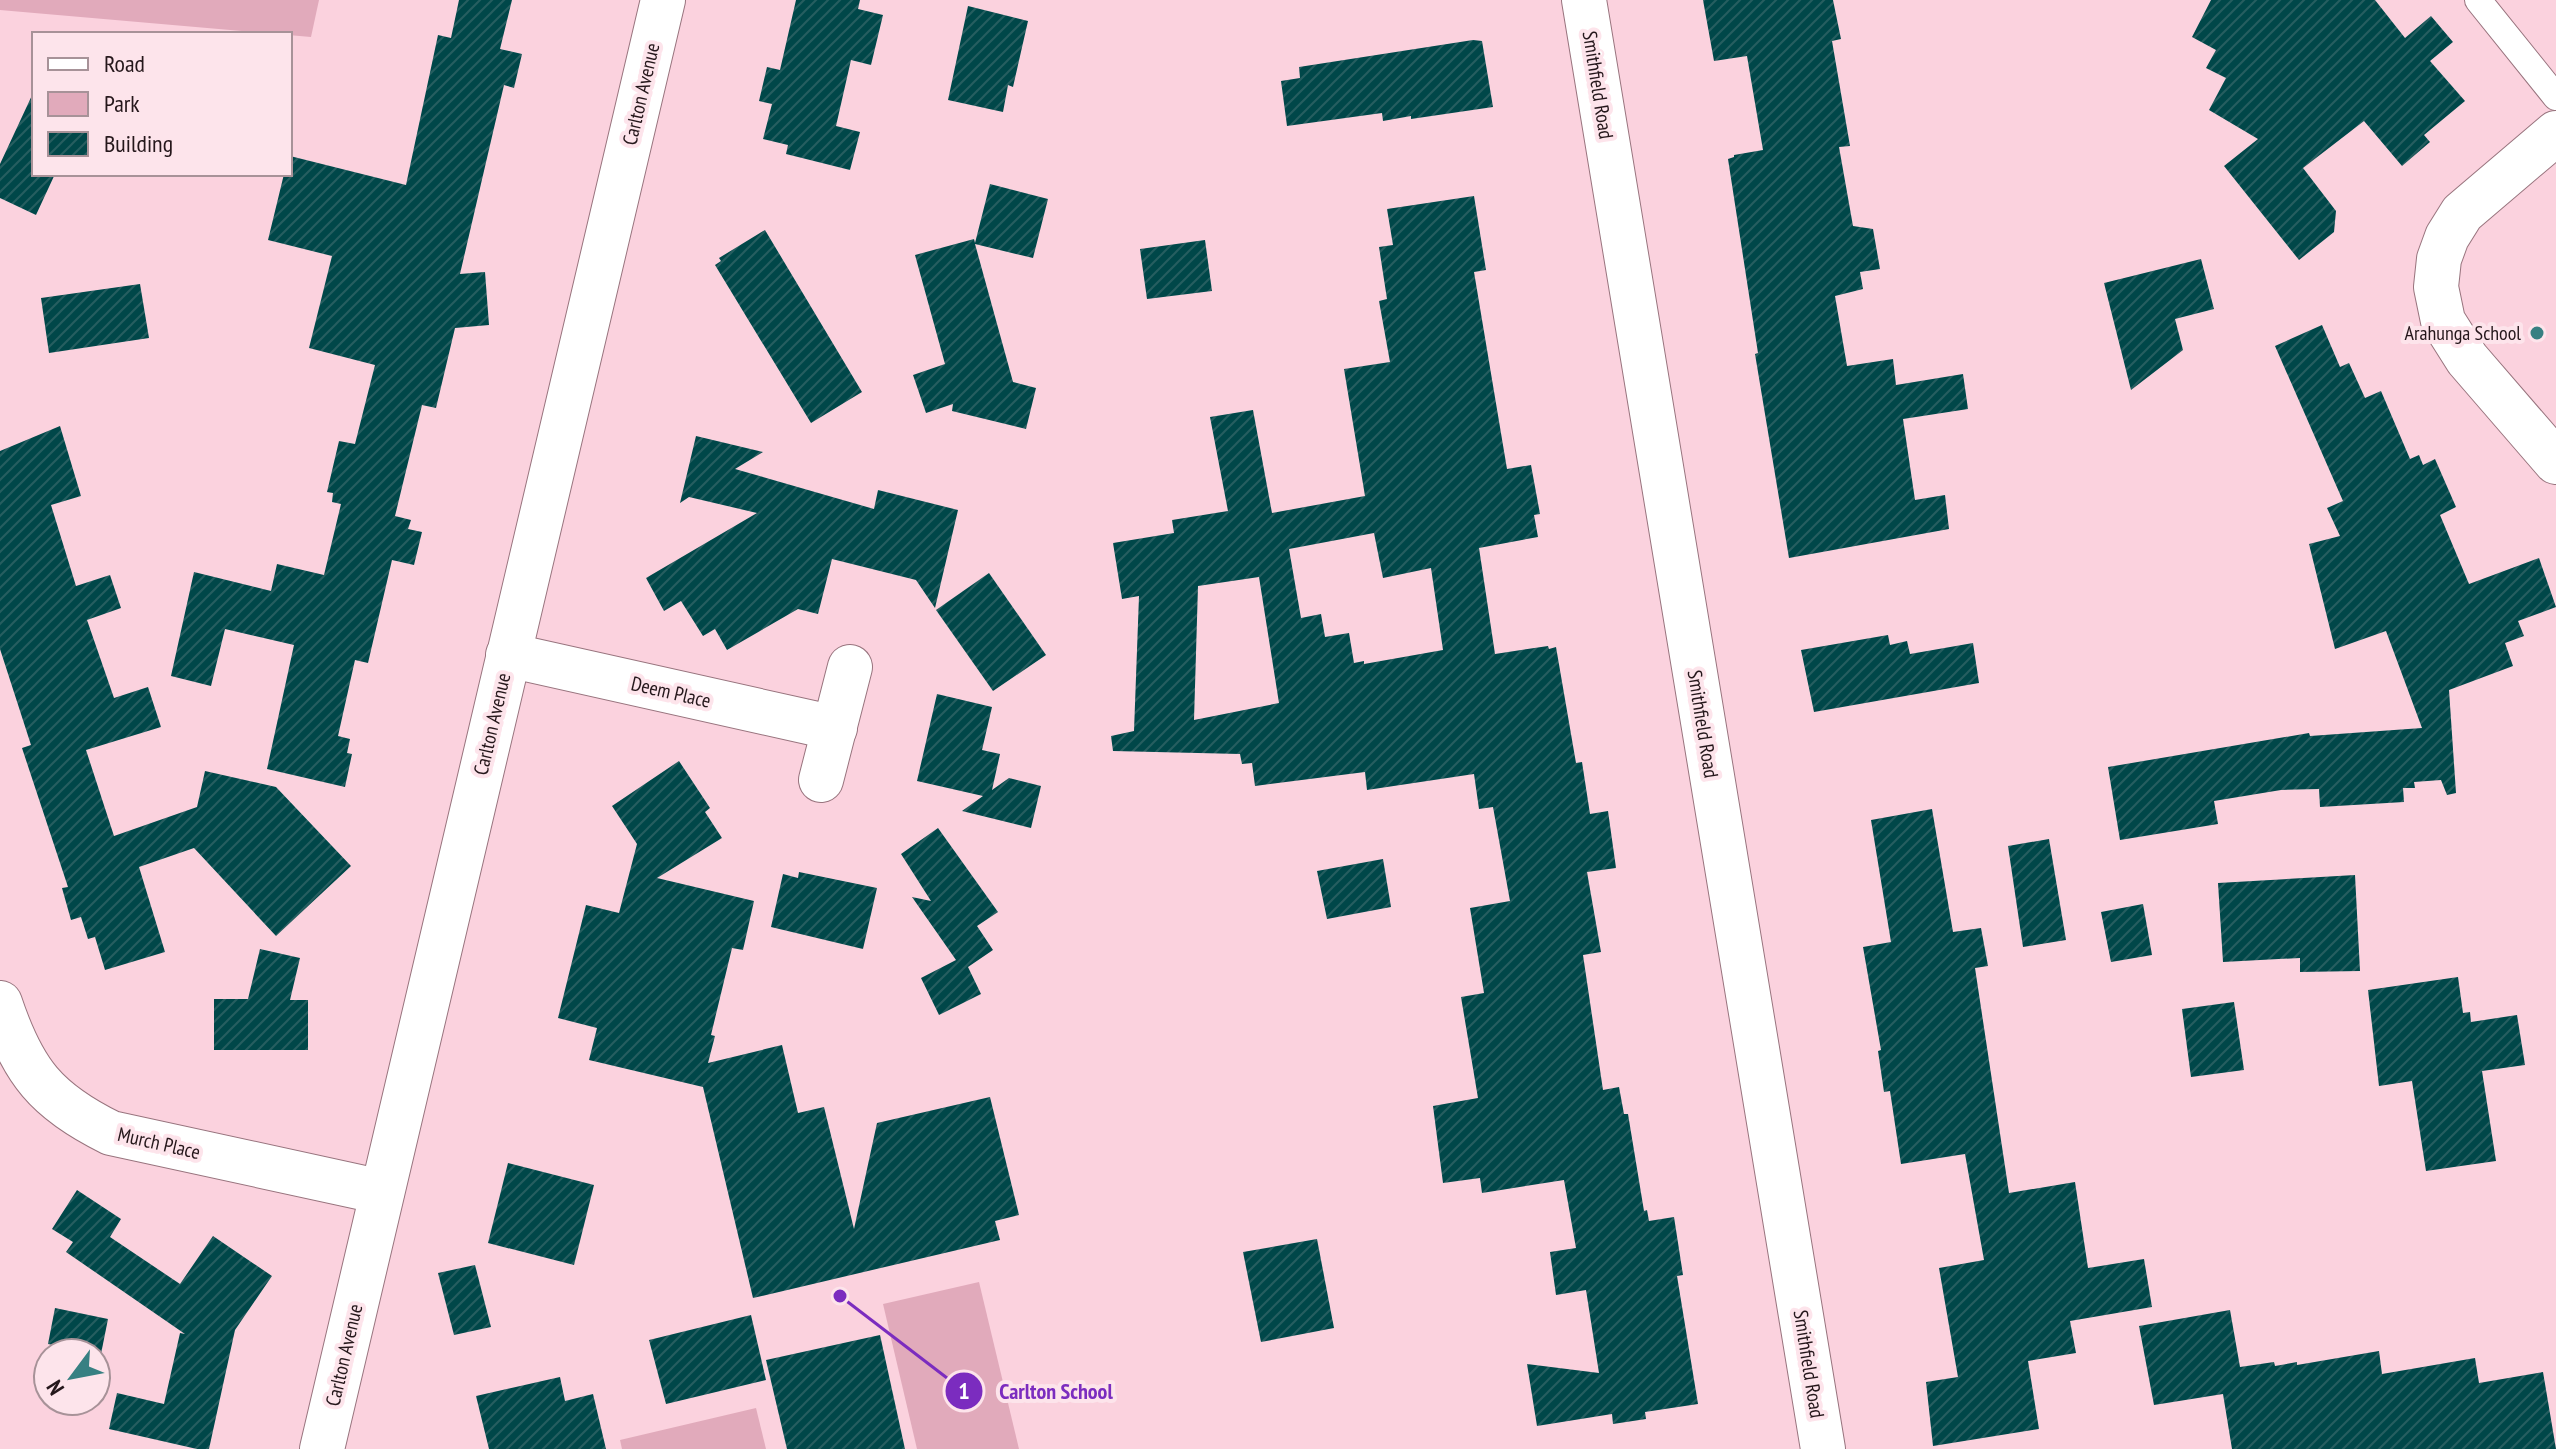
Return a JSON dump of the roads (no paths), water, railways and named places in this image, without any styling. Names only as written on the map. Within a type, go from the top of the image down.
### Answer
[{"type":"main road","name":"Carlton Avenue","points":[[322,1449],[663,0]]},
{"type":"main road","name":"Smithfield Road","points":[[1584,0],[1823,1449]]},
{"type":"main road","points":[[2556,133],[2462,213],[2447,237],[2439,259],[2436,287],[2443,321],[2467,359],[2556,462]]},
{"type":"main road","name":"Deem Place","points":[[508,655],[835,728]]},
{"type":"main road","points":[[821,780],[850,667]]},
{"type":"main road","name":"Murch Place","points":[[0,1003],[26,1066],[47,1092],[78,1117],[111,1133],[382,1192]]},
{"type":"lane","points":[[2478,0],[2556,97]]},
{"type":"place","name":"Arahunga School","points":[[2537,333]]},
{"type":"place","name":"Carlton School","points":[[840,1296]]}]
